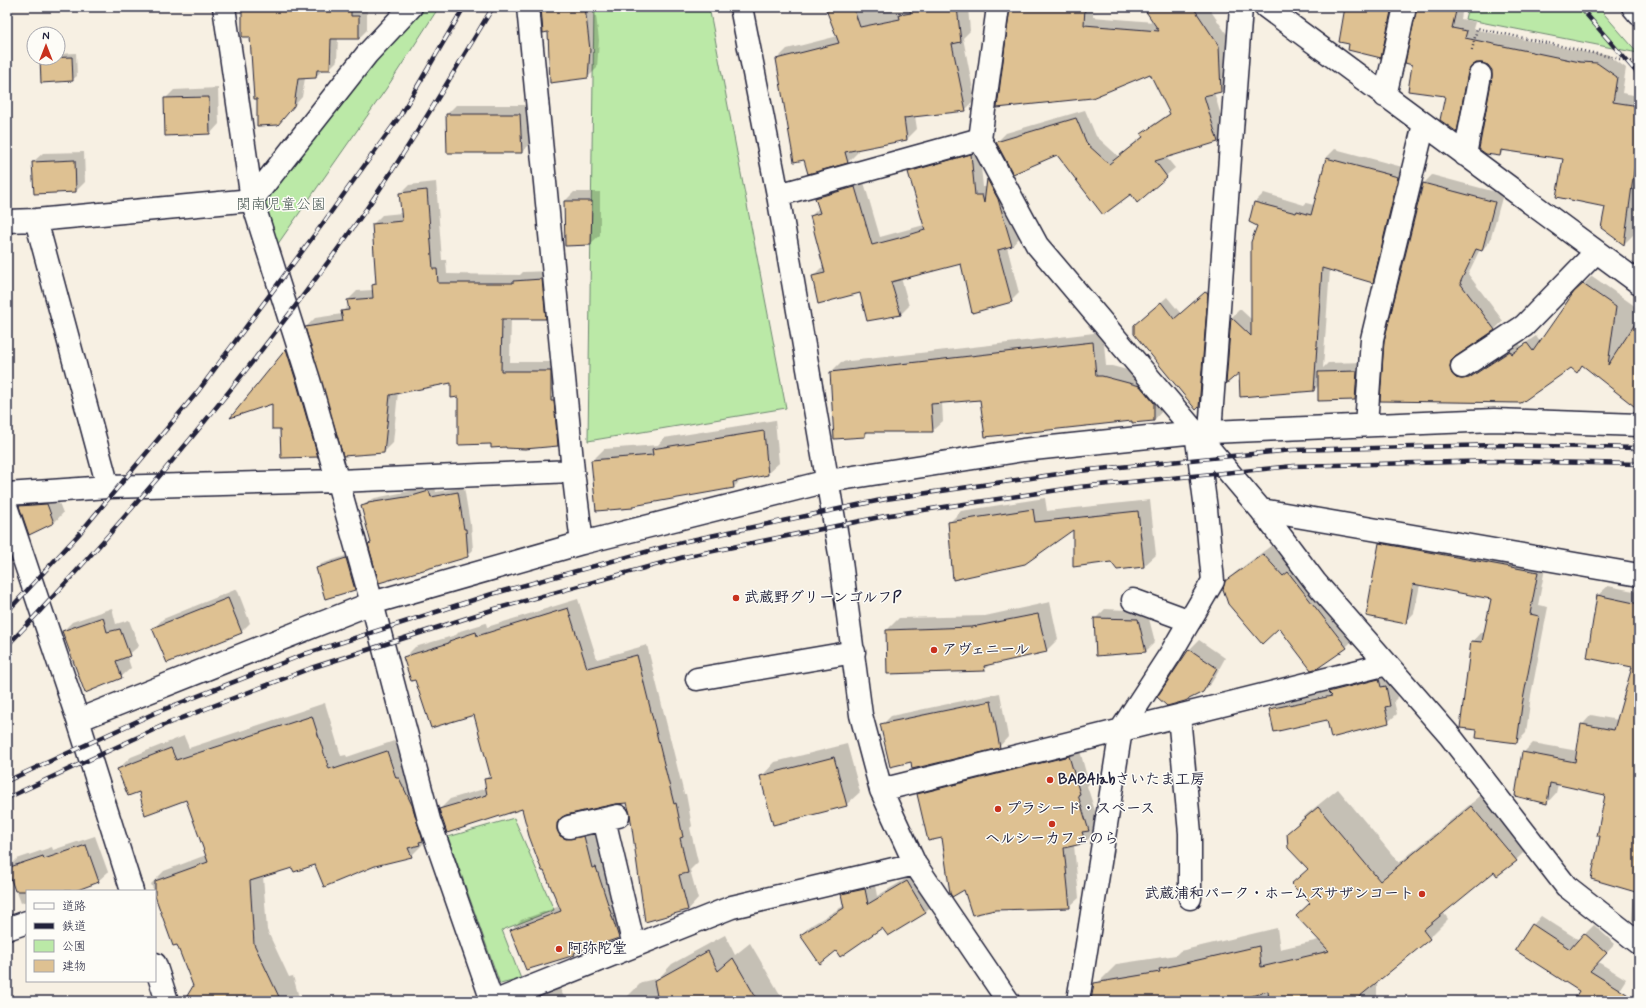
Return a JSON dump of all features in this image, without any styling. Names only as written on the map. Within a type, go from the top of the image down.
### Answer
[{"type":"street","points":[[224,7],[252,200],[309,380],[338,481],[430,820],[492,1001]]},
{"type":"street","points":[[7,221],[36,220],[252,200],[367,54],[411,7]]},
{"type":"street","points":[[528,7],[573,471],[582,543]]},
{"type":"street","points":[[741,7],[778,195],[828,481],[845,583],[862,715],[881,790],[915,864],[1008,1001]]},
{"type":"street","points":[[998,7],[980,139],[1037,246],[1203,432],[1316,583],[1450,736],[1566,886],[1639,943]]},
{"type":"street","points":[[1078,1001],[1121,730],[1190,621],[1213,581],[1206,509],[1203,432],[1241,7]]},
{"type":"street","points":[[1266,7],[1639,283]]},
{"type":"street","points":[[1385,96],[1405,7]]},
{"type":"street","points":[[1633,7],[1639,14]]},
{"type":"street","points":[[1465,155],[1480,75]]},
{"type":"street","points":[[1366,425],[1372,339],[1424,124]]},
{"type":"street","points":[[778,195],[980,139]]},
{"type":"street","points":[[36,220],[108,487]]},
{"type":"street","points":[[1462,367],[1524,326],[1596,252]]},
{"type":"street","points":[[78,720],[372,603],[582,543],[828,481],[1023,450],[1203,432],[1494,420],[1639,425]]},
{"type":"street","points":[[7,494],[108,487],[338,481],[573,471]]},
{"type":"street","points":[[7,509],[78,720],[128,890]]},
{"type":"street","points":[[1261,510],[1639,575]]},
{"type":"street","points":[[1133,600],[1190,621]]},
{"type":"street","points":[[697,679],[854,652]]},
{"type":"street","points":[[881,790],[1387,664]]},
{"type":"street","points":[[1178,716],[1190,832],[1190,898]]},
{"type":"street","points":[[569,827],[611,817],[634,946]]},
{"type":"street","points":[[496,1001],[732,908],[915,864]]},
{"type":"street","points":[[7,928],[26,922]]},
{"type":"street","points":[[156,967],[167,1001]]},
{"type":"path","points":[[1472,52],[1477,28],[1639,63]]},
{"type":"green space","name":"関南児童公園","points":[[420,7],[439,7],[386,89],[275,248],[258,202]]},
{"type":"green space","points":[[594,7],[709,7],[786,408],[588,441]]},
{"type":"green space","points":[[1468,7],[1598,7],[1638,53],[1465,19]]},
{"type":"green space","points":[[514,818],[554,910],[502,930],[521,979],[500,984],[448,837]]},
{"type":"building","points":[[242,7],[351,7],[351,16],[359,16],[359,39],[331,39],[330,70],[317,70],[316,78],[298,79],[294,106],[278,125],[257,126],[257,99],[254,99],[250,37],[242,37]]},
{"type":"building","points":[[541,7],[585,7],[590,50],[588,78],[550,83],[548,32],[543,33]]},
{"type":"building","points":[[825,7],[853,7],[860,27],[900,19],[899,15],[911,13],[908,7],[957,7],[961,42],[952,44],[966,111],[904,118],[907,140],[845,152],[848,163],[808,174],[804,160],[794,162],[776,59],[839,43]]},
{"type":"building","points":[[1010,7],[1085,7],[1084,25],[1159,31],[1143,7],[1193,7],[1219,46],[1221,92],[1204,96],[1218,142],[1155,161],[1167,177],[1137,203],[1131,194],[1103,215],[1057,155],[1013,174],[996,142],[1076,118],[1087,144],[1109,164],[1143,137],[1141,134],[1170,114],[1150,74],[1092,98],[997,108]]},
{"type":"building","points":[[1345,7],[1392,7],[1381,58],[1348,50],[1349,44],[1339,42]]},
{"type":"building","points":[[1417,7],[1457,7],[1452,28],[1467,31],[1465,38],[1580,62],[1597,63],[1617,77],[1613,102],[1639,106],[1639,149],[1637,149],[1624,245],[1601,228],[1605,207],[1556,197],[1563,159],[1501,150],[1500,156],[1486,154],[1479,149],[1492,77],[1492,70],[1488,65],[1476,63],[1468,72],[1457,132],[1440,120],[1445,96],[1408,91],[1412,65],[1405,63]]},
{"type":"building","points":[[66,57],[72,57],[73,81],[41,83],[40,66],[66,66]]},
{"type":"building","points":[[209,97],[210,134],[165,136],[164,98]]},
{"type":"building","points":[[446,114],[520,114],[522,153],[447,153]]},
{"type":"building","points":[[971,154],[975,195],[982,195],[984,203],[987,179],[998,199],[1012,246],[998,250],[1012,302],[972,313],[961,264],[891,282],[901,315],[867,321],[860,293],[818,304],[812,276],[825,273],[810,216],[820,213],[815,198],[855,187],[872,245],[899,238],[925,230],[908,172]]},
{"type":"building","points":[[1326,158],[1398,177],[1373,283],[1322,268],[1314,391],[1240,397],[1239,373],[1226,384],[1231,317],[1251,336],[1251,242],[1257,226],[1249,222],[1254,202],[1296,213],[1297,211],[1311,215]]},
{"type":"building","points":[[75,160],[76,192],[34,194],[32,162]]},
{"type":"building","points":[[1423,183],[1495,202],[1482,251],[1476,249],[1460,283],[1495,330],[1451,361],[1450,367],[1452,374],[1456,378],[1469,378],[1510,351],[1512,354],[1527,343],[1533,351],[1574,292],[1583,284],[1616,307],[1608,365],[1639,318],[1639,410],[1582,365],[1577,373],[1571,368],[1521,403],[1380,401],[1384,341]]},
{"type":"building","points":[[427,190],[433,269],[437,269],[438,283],[513,283],[513,281],[542,279],[546,319],[502,319],[501,371],[551,371],[551,401],[554,401],[558,446],[525,449],[506,447],[491,448],[491,444],[458,445],[458,397],[451,398],[451,383],[390,395],[384,453],[343,456],[305,327],[343,321],[341,311],[349,310],[347,300],[373,298],[372,285],[376,284],[372,224],[402,221],[399,193]]},
{"type":"building","points":[[564,201],[592,201],[591,245],[565,246]]},
{"type":"building","points":[[1205,292],[1208,294],[1199,407],[1196,410],[1134,334],[1134,325],[1161,302],[1174,319]]},
{"type":"building","points":[[1093,342],[1096,376],[1102,376],[1140,386],[1154,403],[1154,421],[1132,423],[1132,421],[985,437],[980,400],[931,404],[933,432],[865,432],[865,437],[834,439],[830,372]]},
{"type":"building","points":[[286,349],[318,457],[281,458],[280,429],[272,429],[272,404],[230,418]]},
{"type":"building","points":[[1357,371],[1355,400],[1318,401],[1318,372]]},
{"type":"building","points":[[764,431],[768,475],[733,482],[734,488],[633,506],[633,508],[596,511],[591,460],[653,455],[652,449]]},
{"type":"building","points":[[429,491],[431,497],[458,492],[464,529],[466,529],[468,557],[379,583],[368,544],[371,543],[361,506],[368,503],[412,496]]},
{"type":"building","points":[[47,504],[54,523],[29,535],[19,506]]},
{"type":"building","points":[[1033,509],[1035,522],[1138,511],[1144,567],[1117,570],[1111,562],[1073,567],[1073,530],[1025,564],[953,580],[948,522]]},
{"type":"building","points":[[1379,543],[1538,572],[1530,614],[1539,616],[1522,705],[1517,743],[1476,738],[1477,730],[1460,728],[1471,641],[1482,642],[1491,599],[1413,584],[1406,624],[1366,616]]},
{"type":"building","points":[[1263,554],[1283,576],[1288,572],[1347,648],[1318,668],[1311,670],[1279,628],[1262,644],[1228,604],[1223,589],[1225,581]]},
{"type":"building","points":[[346,558],[355,590],[325,599],[316,568]]},
{"type":"building","points":[[1597,595],[1639,604],[1639,893],[1591,879],[1600,836],[1597,836],[1605,795],[1550,783],[1547,804],[1515,796],[1522,752],[1575,762],[1581,724],[1614,730],[1632,667],[1587,658]]},
{"type":"building","points":[[228,598],[242,633],[167,663],[152,628]]},
{"type":"building","points":[[568,608],[587,668],[637,655],[674,804],[676,803],[683,837],[680,838],[688,873],[679,875],[688,910],[645,922],[630,814],[627,803],[615,804],[566,815],[557,823],[557,830],[560,836],[566,839],[584,836],[592,868],[596,867],[619,938],[574,953],[575,955],[526,970],[510,930],[561,911],[544,871],[542,871],[529,836],[522,809],[447,833],[439,809],[487,795],[484,779],[491,778],[474,715],[431,728],[415,680],[411,681],[403,657],[449,643],[449,641],[476,632],[477,636]]},
{"type":"building","name":"アヴェニール","points":[[1038,614],[1047,652],[984,666],[985,671],[887,674],[886,630],[972,627]]},
{"type":"building","points":[[103,617],[107,632],[120,629],[130,656],[116,661],[122,678],[85,693],[62,631]]},
{"type":"building","points":[[1094,618],[1138,619],[1146,652],[1096,656]]},
{"type":"building","points":[[1189,649],[1217,668],[1203,692],[1185,701],[1167,706],[1157,697]]},
{"type":"building","points":[[1379,679],[1381,687],[1386,686],[1390,706],[1385,707],[1389,723],[1331,738],[1327,720],[1274,732],[1269,709],[1332,696],[1328,692]]},
{"type":"building","points":[[991,701],[1000,748],[912,769],[911,762],[890,767],[880,724]]},
{"type":"building","points":[[312,716],[329,769],[334,767],[334,769],[387,751],[396,778],[399,778],[412,805],[423,841],[419,842],[420,845],[408,848],[412,857],[375,866],[324,887],[315,865],[294,872],[292,868],[250,881],[254,944],[281,1001],[184,1001],[193,986],[177,945],[173,946],[156,899],[155,881],[208,862],[186,800],[145,815],[139,792],[128,796],[117,769],[171,748],[176,760]]},
{"type":"building","points":[[1069,756],[1080,794],[1078,795],[1089,831],[1082,832],[1086,843],[1064,848],[1070,908],[995,910],[972,915],[964,890],[952,897],[950,893],[942,838],[928,841],[917,794]]},
{"type":"building","points":[[834,757],[847,806],[773,825],[760,776]]},
{"type":"building","name":"武蔵浦和パーク・ホームズサザンコート","points":[[1471,806],[1517,861],[1497,876],[1494,872],[1423,930],[1430,939],[1354,1001],[1269,1001],[1268,991],[1235,1001],[1091,1001],[1094,983],[1160,972],[1159,969],[1259,946],[1261,967],[1329,951],[1296,916],[1310,903],[1291,884],[1308,869],[1288,848],[1287,833],[1318,807],[1380,881]]},
{"type":"building","points":[[86,845],[99,882],[78,890],[15,891],[7,868],[43,856],[44,859]]},
{"type":"building","points":[[907,881],[926,913],[888,936],[882,928],[840,957],[836,951],[820,964],[800,935],[844,908],[841,894],[865,889],[868,904]]},
{"type":"building","points":[[1532,924],[1570,949],[1584,933],[1607,953],[1590,971],[1638,1001],[1573,1001],[1579,991],[1515,950]]},
{"type":"building","points":[[708,951],[718,971],[733,958],[758,1001],[658,1001],[654,981]]},
{"type":"railway","points":[[7,612],[79,534],[199,390],[321,226],[400,116],[464,7]]},
{"type":"railway","points":[[7,646],[140,499],[266,345],[365,211],[422,124],[493,7]]},
{"type":"railway","points":[[1580,7],[1639,75]]},
{"type":"railway","points":[[7,781],[157,712],[305,654],[492,594],[682,542],[886,499],[1079,471],[1292,450],[1495,445],[1639,448]]},
{"type":"railway","points":[[7,798],[164,725],[311,668],[495,609],[684,557],[890,515],[1079,487],[1294,466],[1496,461],[1639,464]]},
{"type":"place","name":"武蔵野グリーンゴルフP","points":[[736,598]]},
{"type":"place","name":"アヴェニール","points":[[934,650]]},
{"type":"place","name":"BABAlabさいたま工房","points":[[1050,780]]},
{"type":"place","name":"プラシード・スペース","points":[[998,809]]},
{"type":"place","name":"ヘルシーカフェのら","points":[[1052,824]]},
{"type":"place","name":"武蔵浦和パーク・ホームズサザンコート","points":[[1422,894]]},
{"type":"place","name":"阿弥陀堂","points":[[559,949]]}]
